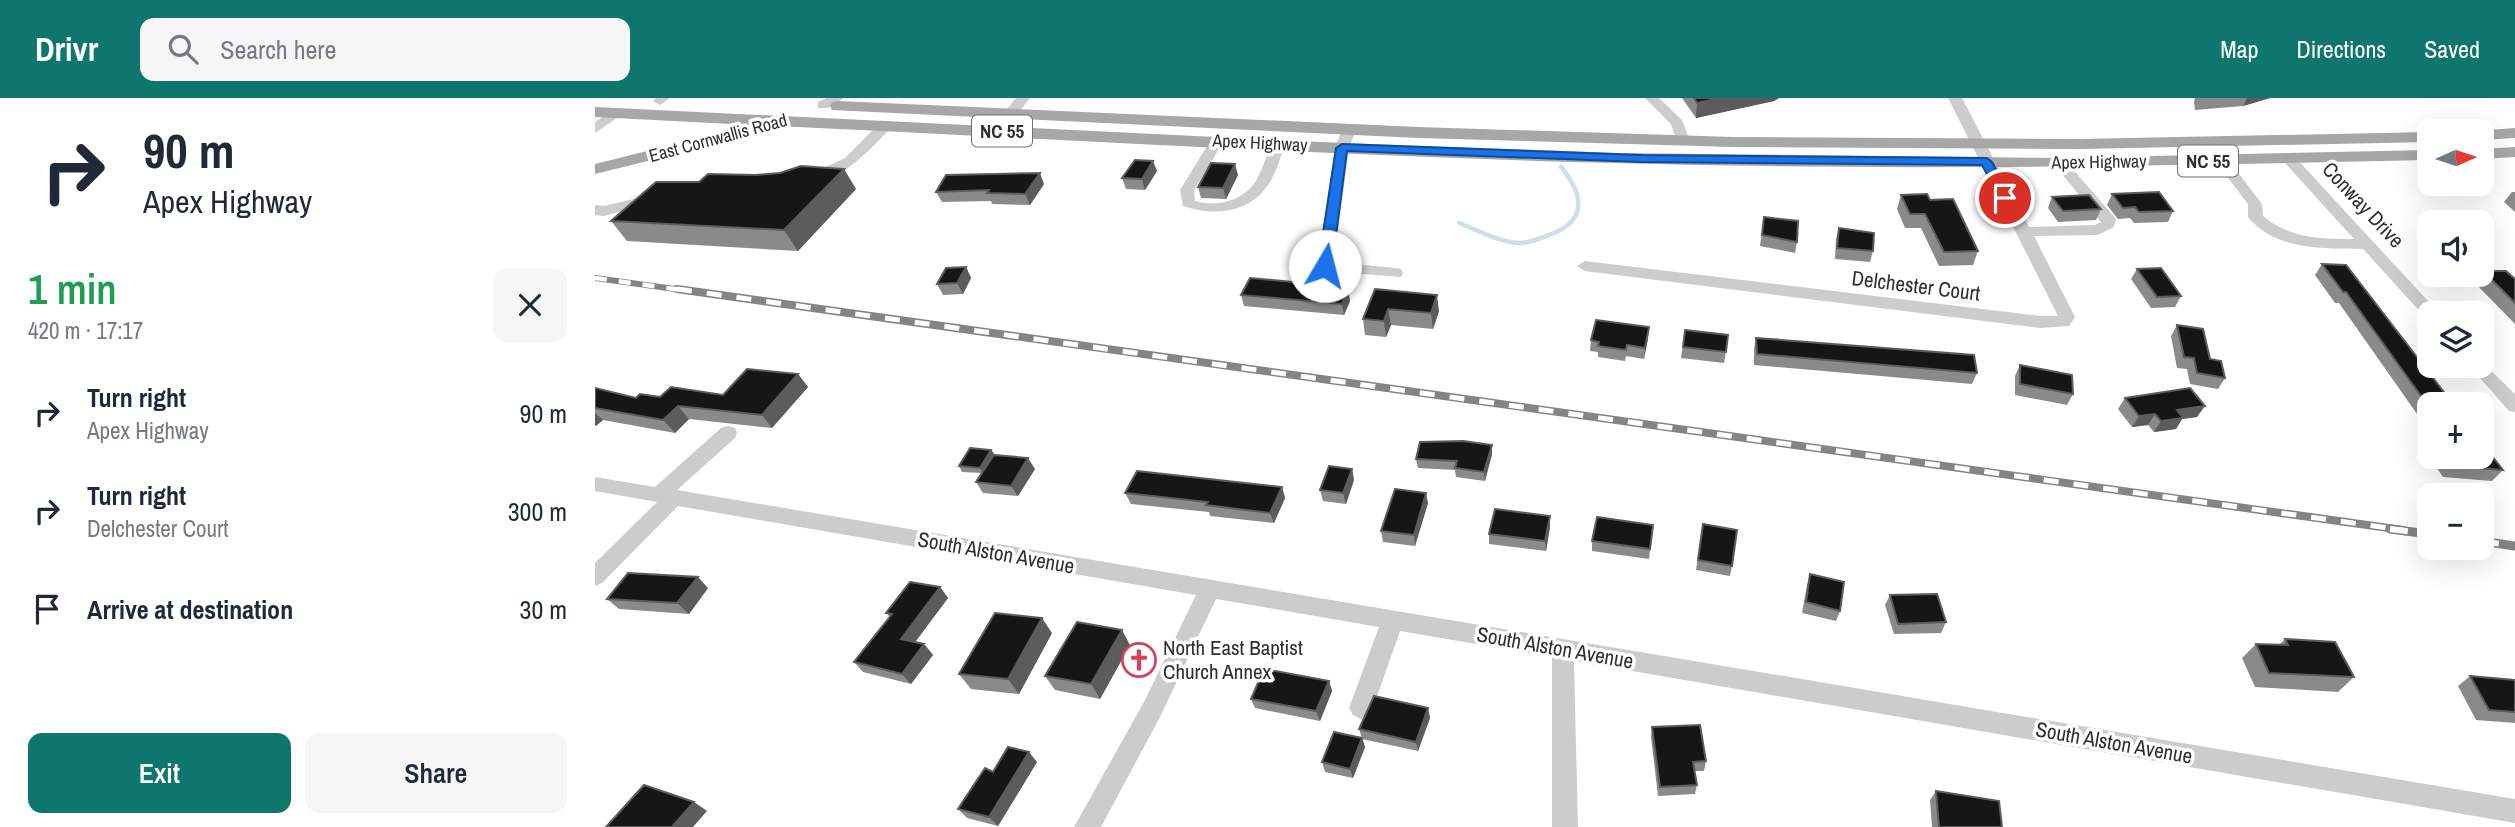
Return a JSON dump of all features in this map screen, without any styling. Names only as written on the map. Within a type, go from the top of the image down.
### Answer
[{"type":"main road","name":"Apex Highway","points":[[602,98],[830,102],[1010,114],[1349,130],[1682,141],[2202,143],[2417,136]]},
{"type":"main road","name":"East Cornwallis Road","points":[[597,167],[789,120],[830,102]]},
{"type":"main road","name":"Apex Highway","points":[[595,112],[1342,148],[1617,158],[2060,163],[2417,155]]},
{"type":"main road","points":[[670,151],[688,139],[696,129],[696,124],[689,116]]},
{"type":"main road","points":[[2494,134],[2515,133]]},
{"type":"main road","points":[[2494,153],[2515,152]]},
{"type":"street","points":[[1010,114],[1023,98]]},
{"type":"street","points":[[1652,98],[1677,123],[1682,141]]},
{"type":"street","name":"Delchester Court","points":[[1585,266],[2039,322],[2063,322],[2067,317],[2064,310],[1955,98]]},
{"type":"street","points":[[595,129],[615,113]]},
{"type":"street","points":[[798,183],[833,171],[850,161],[886,125]]},
{"type":"street","points":[[1349,130],[1342,148],[1325,266],[1395,273]]},
{"type":"street","points":[[1217,141],[1187,190],[1188,203],[1201,209],[1223,208],[1248,198],[1263,183],[1279,144]]},
{"type":"street","name":"Conway Drive","points":[[2290,160],[2420,301]]},
{"type":"street","points":[[2023,232],[2098,230],[2109,224],[2108,219],[2060,163]]},
{"type":"street","points":[[595,210],[604,211],[670,195]]},
{"type":"street","points":[[2490,378],[2515,406]]},
{"type":"street","points":[[595,577],[727,433]]},
{"type":"street","name":"South Alston Avenue","points":[[595,484],[2515,811]]},
{"type":"street","points":[[1087,827],[1174,669],[1210,589]]},
{"type":"street","points":[[1361,708],[1393,620]]},
{"type":"street","points":[[1563,649],[1565,827]]},
{"type":"lane","points":[[2222,161],[2255,204],[2256,217],[2281,237],[2301,243],[2368,244]]},
{"type":"building","points":[[1694,98],[1721,98],[1697,103]]},
{"type":"building","points":[[1135,160],[1153,161],[1142,179],[1122,178]]},
{"type":"building","points":[[1211,163],[1235,164],[1223,188],[1198,187]]},
{"type":"building","points":[[801,166],[844,169],[784,230],[611,221],[656,182],[699,182],[708,174],[780,173]]},
{"type":"building","points":[[1040,173],[1025,194],[987,193],[989,190],[936,192],[946,175]]},
{"type":"building","points":[[2159,192],[2173,211],[2139,212],[2135,207],[2123,208],[2112,194]]},
{"type":"building","points":[[1927,194],[1930,200],[1953,199],[1978,251],[1944,252],[1925,214],[1910,214],[1901,195]]},
{"type":"building","points":[[2089,195],[2101,209],[2063,211],[2052,197]]},
{"type":"building","points":[[1764,217],[1798,221],[1797,242],[1762,235]]},
{"type":"building","points":[[1839,228],[1874,233],[1873,251],[1837,248]]},
{"type":"building","points":[[2322,264],[2346,265],[2417,357],[2417,378],[2433,378],[2444,392],[2418,392],[2346,292],[2343,292]]},
{"type":"building","points":[[966,267],[957,283],[937,284],[946,268]]},
{"type":"building","points":[[2161,268],[2181,296],[2157,297],[2137,269]]},
{"type":"building","points":[[2494,271],[2506,271],[2515,279],[2515,303],[2494,282]]},
{"type":"building","points":[[1250,278],[1348,290],[1342,304],[1241,295]]},
{"type":"building","points":[[1375,289],[1437,295],[1431,313],[1388,309],[1384,321],[1363,319]]},
{"type":"building","points":[[1596,320],[1649,327],[1645,348],[1627,345],[1626,350],[1598,346],[1599,342],[1591,340]]},
{"type":"building","points":[[2177,325],[2203,329],[2210,359],[2221,361],[2225,378],[2197,373],[2194,358],[2184,357]]},
{"type":"building","points":[[1685,330],[1728,335],[1726,352],[1683,347]]},
{"type":"building","points":[[1756,338],[1974,355],[1977,373],[1757,354]]},
{"type":"building","points":[[2020,365],[2072,375],[2073,394],[2020,384]]},
{"type":"building","points":[[747,369],[798,374],[762,415],[678,406],[663,420],[595,408],[595,388],[636,398],[640,394],[660,397],[671,387],[723,395]]},
{"type":"building","points":[[2190,388],[2205,406],[2177,410],[2183,418],[2161,421],[2155,414],[2139,416],[2125,398]]},
{"type":"building","points":[[1463,441],[1492,445],[1484,472],[1455,468],[1457,461],[1416,459],[1420,442]]},
{"type":"building","points":[[970,448],[991,450],[980,468],[959,466]]},
{"type":"building","points":[[994,455],[1028,458],[1011,486],[976,482]]},
{"type":"building","points":[[2494,459],[2503,470],[2491,469],[2494,469]]},
{"type":"building","points":[[1329,466],[1352,469],[1343,493],[1320,490]]},
{"type":"building","points":[[1137,471],[1282,487],[1270,513],[1206,505],[1208,502],[1125,493]]},
{"type":"building","points":[[1395,489],[1426,493],[1414,535],[1381,531]]},
{"type":"building","points":[[1495,509],[1550,516],[1545,541],[1489,534]]},
{"type":"building","points":[[1597,517],[1653,525],[1650,549],[1592,541]]},
{"type":"building","points":[[1703,524],[1737,530],[1732,566],[1698,560]]},
{"type":"building","points":[[628,573],[698,577],[677,603],[607,599]]},
{"type":"building","points":[[1810,574],[1844,582],[1840,611],[1806,602]]},
{"type":"building","points":[[910,582],[940,587],[901,639],[924,644],[902,674],[854,662],[892,614],[886,613]]},
{"type":"building","points":[[1937,594],[1946,622],[1898,624],[1890,595]]},
{"type":"building","points":[[995,613],[1042,618],[1008,679],[959,674]]},
{"type":"building","points":[[1077,622],[1122,630],[1091,684],[1045,676]]},
{"type":"building","points":[[2285,639],[2335,642],[2354,677],[2269,673],[2256,644],[2288,645]]},
{"type":"building","points":[[1264,669],[1329,681],[1316,711],[1251,699]]},
{"type":"building","points":[[2470,676],[2515,680],[2515,712],[2489,710]]},
{"type":"building","points":[[1374,696],[1428,708],[1416,742],[1359,729]]},
{"type":"building","points":[[1700,725],[1706,761],[1693,762],[1697,785],[1660,787],[1652,727]]},
{"type":"building","points":[[1334,732],[1362,738],[1350,769],[1322,762]]},
{"type":"building","points":[[1008,747],[1029,752],[989,817],[958,809],[985,768],[993,772]]},
{"type":"building","points":[[644,785],[694,802],[672,827],[606,827]]},
{"type":"building","points":[[1936,791],[1999,801],[2002,827],[1939,827]]},
{"type":"waterway","points":[[1459,223],[1495,238],[1517,243],[1533,241],[1562,229],[1576,215],[1578,197],[1561,167]]},
{"type":"railway","points":[[595,278],[689,291]]},
{"type":"railway","points":[[677,289],[2403,530]]},
{"type":"railway","points":[[2390,529],[2417,532]]},
{"type":"railway","points":[[2494,543],[2515,546]]},
{"type":"place","name":"North East Baptist Church Annex","points":[[1139,660]]},
{"type":"route","points":[[1325,266],[1342,148],[1641,158],[1987,162],[2005,198]]}]
